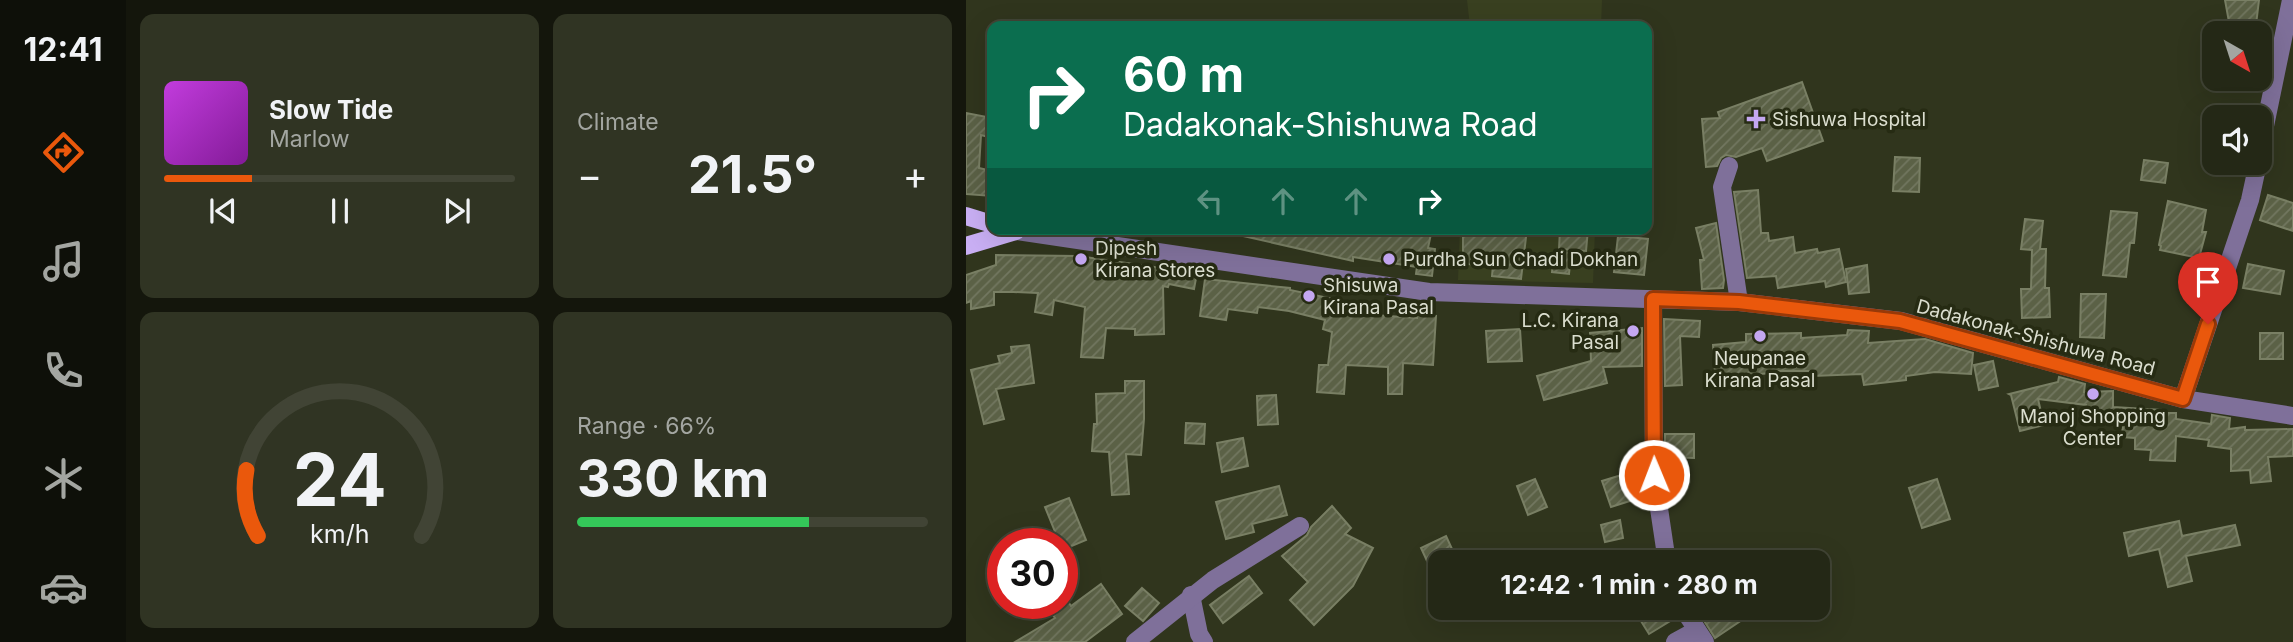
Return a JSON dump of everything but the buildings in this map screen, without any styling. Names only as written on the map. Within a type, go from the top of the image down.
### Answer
[{"type":"main road","points":[[966,216],[987,222]]},
{"type":"main road","points":[[966,246],[998,235]]},
{"type":"street","points":[[2269,105],[2291,0]]},
{"type":"street","points":[[1729,166],[1722,187],[1739,302]]},
{"type":"street","points":[[2183,399],[2250,200],[2255,175]]},
{"type":"street","name":"Dadakonak-Shishuwa Road","points":[[1047,235],[1429,292],[1739,302],[1900,321],[2183,399],[2293,416]]},
{"type":"street","points":[[1653,299],[1654,475],[1665,550]]},
{"type":"street","points":[[1135,642],[1191,595],[1300,526]]},
{"type":"street","points":[[1191,595],[1199,634],[1204,642]]},
{"type":"street","points":[[1675,642],[1701,636],[1691,620]]},
{"type":"shaded area","points":[[1467,0],[1602,0],[1601,21],[1469,21]]},
{"type":"shaded area","points":[[1460,235],[1595,235],[1593,283],[1458,280]]},
{"type":"place","name":"Sishuwa Hospital","points":[[1756,119]]},
{"type":"place","name":"Dipesh Kirana Stores","points":[[1081,259]]},
{"type":"place","name":"Purdha Sun Chadi Dokhan","points":[[1389,259]]},
{"type":"place","name":"Shisuwa Kirana Pasal","points":[[1309,296]]},
{"type":"place","name":"L.C. Kirana Pasal","points":[[1633,331]]},
{"type":"place","name":"Neupanae Kirana Pasal","points":[[1760,336]]},
{"type":"place","name":"Manoj Shopping Center","points":[[2093,394]]},
{"type":"route","points":[[1654,475],[1653,299],[1739,302],[1900,321],[2183,399],[2208,324]]}]
